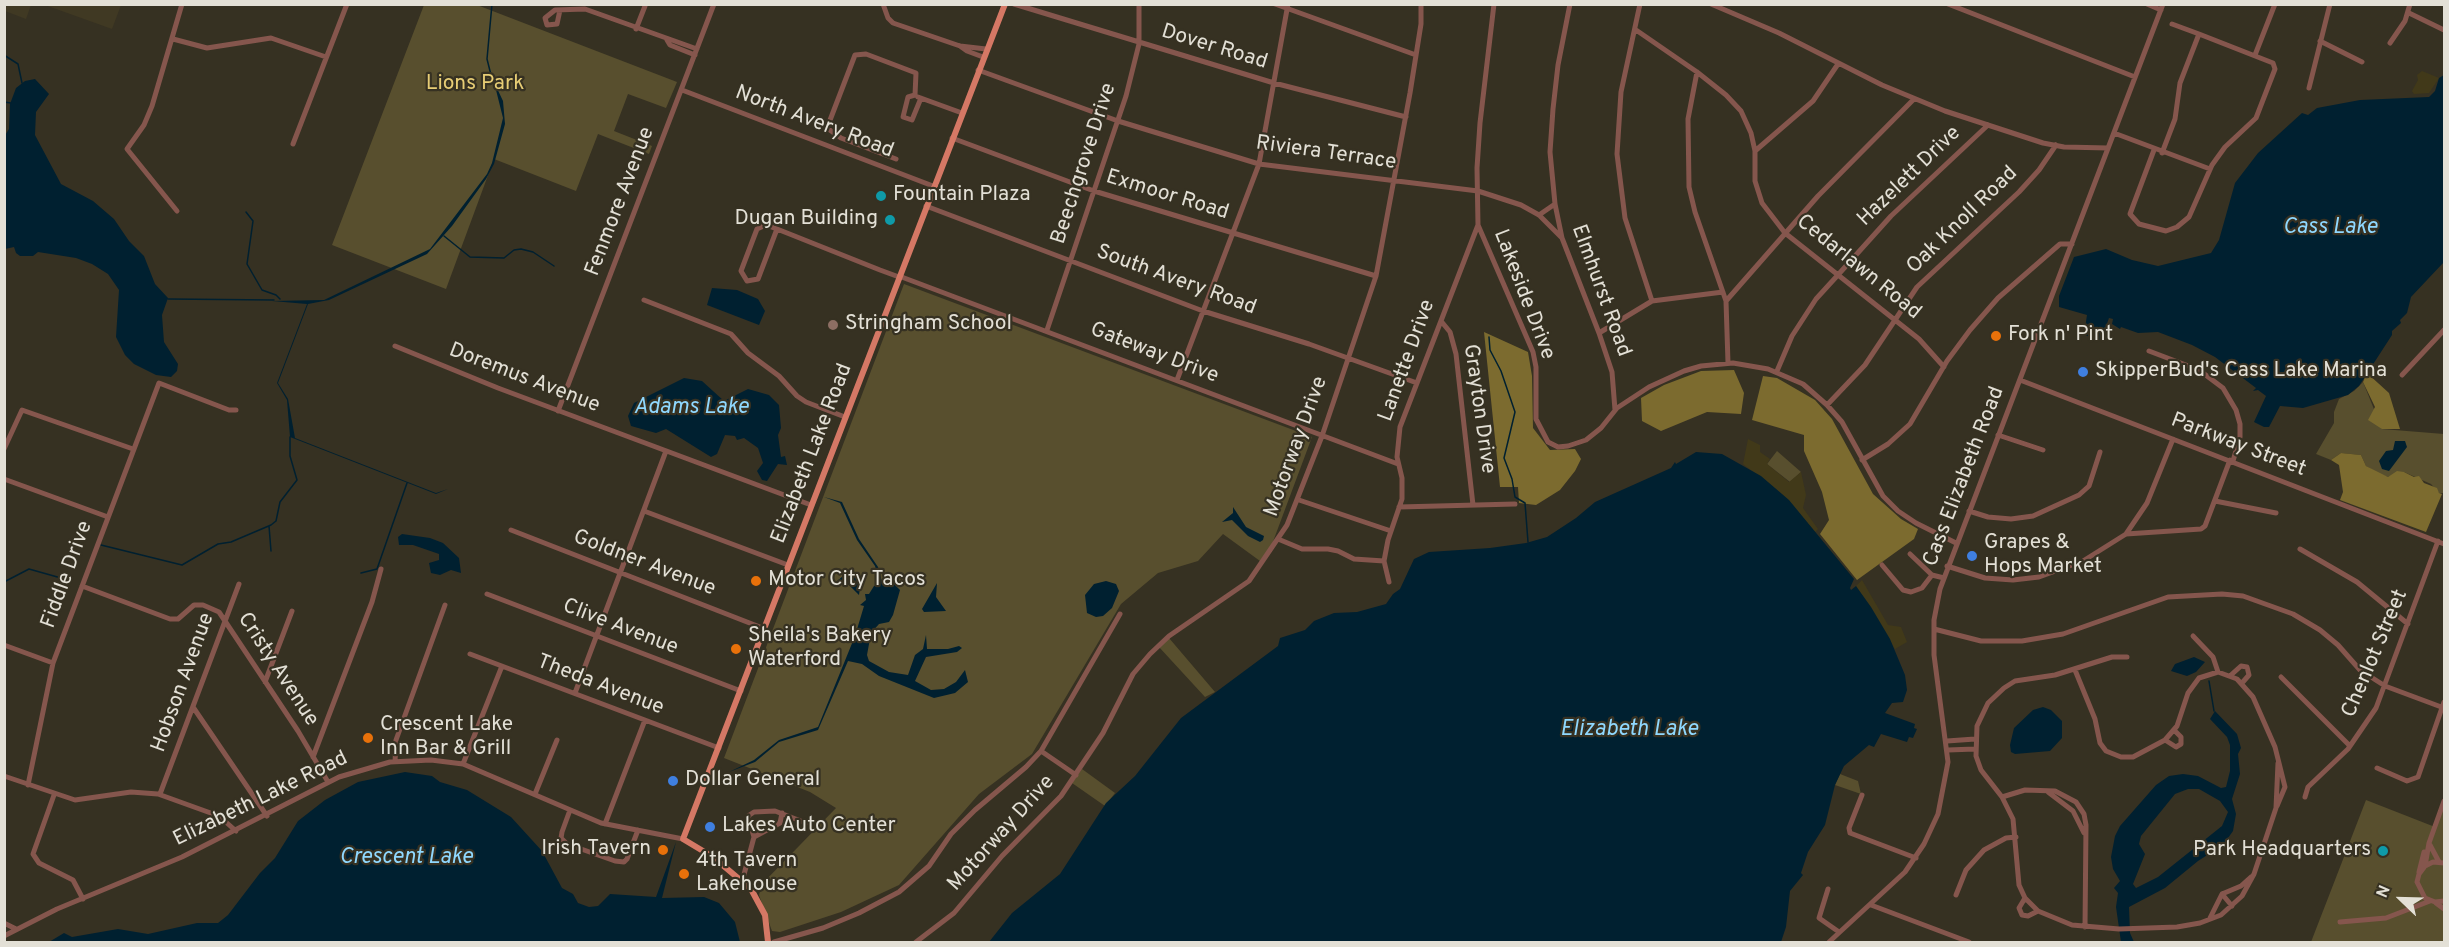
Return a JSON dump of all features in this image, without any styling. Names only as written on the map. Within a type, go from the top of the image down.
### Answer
[{"type":"main road","name":"Elizabeth Lake Road","points":[[683,839],[1005,4]]},
{"type":"main road","points":[[683,839],[713,857],[751,889],[765,915],[768,942]]},
{"type":"street","points":[[177,211],[127,149],[149,115],[182,4]]},
{"type":"street","points":[[293,144],[346,4]]},
{"type":"street","points":[[636,29],[643,5],[651,4]]},
{"type":"street","name":"Fenmore Avenue","points":[[558,411],[714,4]]},
{"type":"street","points":[[883,4],[888,18],[893,23],[960,45],[986,50]]},
{"type":"street","name":"Dover Road","points":[[1014,4],[1274,83],[1406,117]]},
{"type":"street","name":"Beechgrove Drive","points":[[1047,330],[1118,121],[1139,42],[1139,4]]},
{"type":"street","points":[[1275,4],[1288,6],[1416,55]]},
{"type":"street","name":"Motorway Drive","points":[[916,942],[954,913],[1002,855],[1041,819],[1076,775],[1103,733],[1124,688],[1144,661],[1169,636],[1241,587],[1263,564],[1299,500],[1376,276],[1406,117],[1421,24],[1421,4]]},
{"type":"street","name":"Lakeside Drive","points":[[1494,4],[1480,123],[1478,225],[1533,352],[1536,367],[1536,420],[1542,434],[1553,445],[1568,446],[1586,440],[1601,428],[1615,411],[1649,387],[1701,366],[1728,363],[1777,371],[1803,384],[1842,422],[1883,496],[1898,511],[1916,523],[1956,543]]},
{"type":"street","name":"Elmhurst Road","points":[[1570,4],[1558,65],[1553,109],[1550,152],[1555,204],[1562,238],[1599,333],[1611,372],[1615,411]]},
{"type":"street","points":[[1640,4],[1621,92],[1617,154],[1625,218],[1652,301]]},
{"type":"street","points":[[1711,4],[1779,33],[1838,64],[1914,99],[1988,125],[2056,145],[2108,148]]},
{"type":"street","points":[[1948,4],[2136,77]]},
{"type":"street","points":[[2146,4],[2162,7]]},
{"type":"street","points":[[2255,55],[2276,4]]},
{"type":"street","points":[[2309,88],[2330,4]]},
{"type":"street","points":[[2390,43],[2409,13],[2410,4]]},
{"type":"street","points":[[1177,380],[1259,164],[1288,6]]},
{"type":"street","name":"Cass Elizabeth Road","points":[[1830,942],[1895,883],[1916,858],[1941,805],[1947,773],[1948,750],[1936,672],[1934,629],[1947,566],[2162,7]]},
{"type":"street","points":[[560,10],[585,9],[696,52]]},
{"type":"street","points":[[2409,13],[2445,30]]},
{"type":"street","points":[[2154,150],[2129,210],[2134,222],[2151,229],[2166,231],[2184,222],[2195,207],[2210,170],[2225,147],[2256,117],[2274,66],[2255,55],[2172,24]]},
{"type":"street","name":"Cedarlawn Road","points":[[1636,30],[1697,72],[1726,95],[1741,111],[1751,133],[1755,151],[1755,181],[1762,202],[1785,233],[1919,339],[1944,368]]},
{"type":"street","points":[[2162,153],[2175,119],[2180,83],[2199,34]]},
{"type":"street","points":[[173,39],[207,48],[271,38],[326,57]]},
{"type":"street","points":[[2320,41],[2361,62]]},
{"type":"street","points":[[960,45],[967,51],[983,57]]},
{"type":"street","points":[[896,159],[841,138],[827,128],[855,55],[866,54],[916,73],[918,96],[962,113]]},
{"type":"street","points":[[1755,151],[1813,100],[1838,64]]},
{"type":"street","name":"Riviera Terrace","points":[[978,70],[1118,121],[1259,164],[1478,191],[1521,205],[1539,215],[1562,238]]},
{"type":"street","points":[[1697,72],[1686,142],[1689,187],[1695,212],[1726,302],[1728,363]]},
{"type":"street","name":"North Avery Road","points":[[682,90],[933,186]]},
{"type":"street","points":[[1726,302],[1785,233],[1914,99]]},
{"type":"street","name":"Hazelett Drive","points":[[1777,371],[1792,336],[1816,299],[1891,216],[1988,125]]},
{"type":"street","points":[[2114,133],[2210,170]]},
{"type":"street","name":"Exmoor Road","points":[[952,138],[1094,191],[1376,276]]},
{"type":"street","name":"Oak Knoll Road","points":[[1827,405],[1865,365],[1930,273],[2019,192],[2039,170],[2056,145]]},
{"type":"street","points":[[1539,215],[1555,204]]},
{"type":"street","name":"South Avery Road","points":[[926,206],[1203,311],[1347,357],[1417,383]]},
{"type":"street","points":[[766,225],[777,229],[758,279],[751,282],[744,279],[741,272],[757,229],[766,225]]},
{"type":"street","name":"Lanette Drive","points":[[1389,582],[1384,561],[1399,507],[1402,486],[1398,464],[1400,427],[1478,225]]},
{"type":"street","name":"Gateway Drive","points":[[777,229],[1398,464]]},
{"type":"street","points":[[1862,460],[1888,444],[1910,424],[1970,330],[1998,298],[2060,244],[2072,244]]},
{"type":"street","points":[[1599,333],[1652,301],[1723,292]]},
{"type":"street","points":[[644,300],[731,334],[748,353],[779,376],[797,396],[806,402],[845,417]]},
{"type":"street","name":"Grayton Drive","points":[[1441,321],[1450,332],[1456,354],[1473,505]]},
{"type":"street","points":[[2402,375],[2445,330]]},
{"type":"street","name":"Doremus Avenue","points":[[395,346],[558,411],[811,505]]},
{"type":"street","points":[[2126,534],[2201,529],[2205,526],[2240,437],[2240,424],[2236,410],[2223,388],[2199,370],[2149,351]]},
{"type":"street","name":"Parkway Street","points":[[2020,380],[2441,542]]},
{"type":"street","name":"Fiddle Drive","points":[[28,785],[53,663],[159,383],[229,410],[236,410]]},
{"type":"street","points":[[4,449],[24,410],[133,449]]},
{"type":"street","points":[[1998,435],[2043,450]]},
{"type":"street","points":[[1947,566],[1985,578],[2013,580],[2039,577],[2083,561],[2126,534],[2147,503],[2173,439]]},
{"type":"street","points":[[575,693],[666,451]]},
{"type":"street","points":[[1969,511],[1988,517],[2011,519],[2033,516],[2070,500],[2089,486],[2100,452]]},
{"type":"street","points":[[4,479],[108,517]]},
{"type":"street","points":[[1299,500],[1391,531]]},
{"type":"street","points":[[2215,501],[2276,513]]},
{"type":"street","points":[[1399,507],[1515,504]]},
{"type":"street","points":[[644,511],[788,565]]},
{"type":"street","name":"Goldner Avenue","points":[[511,530],[765,628]]},
{"type":"street","points":[[1278,539],[1302,549],[1338,551],[1354,559],[1384,561]]},
{"type":"street","name":"Chenlot Street","points":[[2304,796],[2308,787],[2350,746],[2376,708],[2441,542]]},
{"type":"street","points":[[2300,549],[2357,582],[2408,624]]},
{"type":"street","points":[[1910,554],[1932,575],[1944,578]]},
{"type":"street","points":[[1882,565],[1903,590],[1911,592],[1922,588],[1932,575]]},
{"type":"street","points":[[314,757],[372,602],[381,569]]},
{"type":"street","name":"Hobson Avenue","points":[[160,794],[239,585]]},
{"type":"street","name":"Cristy Avenue","points":[[82,586],[170,619],[178,619],[194,605],[219,612],[328,782]]},
{"type":"street","name":"Clive Avenue","points":[[488,594],[741,692]]},
{"type":"street","points":[[1934,629],[1981,641],[2022,641],[2063,634],[2168,597],[2223,594],[2243,596],[2293,614],[2320,630],[2338,645],[2360,670],[2385,686],[2444,706],[2418,777],[2407,781],[2377,768]]},
{"type":"street","points":[[395,762],[396,743],[445,605]]},
{"type":"street","points":[[265,682],[292,611]]},
{"type":"street","points":[[774,942],[844,920],[899,892],[929,866],[951,834],[1041,751],[1120,614]]},
{"type":"street","points":[[2193,636],[2217,662],[2218,672]]},
{"type":"street","points":[[4,645],[53,663]]},
{"type":"street","name":"Theda Avenue","points":[[470,654],[719,748]]},
{"type":"street","points":[[2076,670],[2095,719],[2100,743],[2106,751],[2121,757],[2133,757],[2165,740],[2174,730],[2193,684],[2203,676],[2218,672],[2231,675],[2242,683],[2270,731],[2281,788],[2248,887],[2232,906],[2210,918],[2177,927],[2119,929],[2085,927],[2053,919],[2038,911],[2025,898],[2017,869],[2013,819],[2002,797],[1981,770],[1975,749],[1975,739],[1983,711],[2004,688],[2027,678],[2076,670],[2112,657],[2127,657]]},
{"type":"street","points":[[463,764],[502,666]]},
{"type":"street","points":[[2231,675],[2241,666],[2247,668],[2249,675],[2242,683]]},
{"type":"street","points":[[2281,677],[2350,746]]},
{"type":"street","points":[[193,707],[267,816]]},
{"type":"street","points":[[605,824],[645,720]]},
{"type":"street","points":[[2165,740],[2176,747],[2181,744],[2181,737],[2174,730]]},
{"type":"street","points":[[1947,741],[1975,739]]},
{"type":"street","points":[[536,794],[557,741]]},
{"type":"street","points":[[1948,750],[1975,749]]},
{"type":"street","points":[[1041,751],[1076,775]]},
{"type":"street","name":"Elizabeth Lake Road","points":[[4,936],[83,899],[143,876],[267,816],[328,782],[356,770],[395,762],[431,760],[463,764],[605,824],[683,839]]},
{"type":"street","points":[[4,776],[54,795],[82,801],[136,792],[160,794],[219,816],[236,831]]},
{"type":"street","points":[[2002,797],[2025,790],[2046,791],[2068,796],[2076,802],[2086,825],[2085,927]]},
{"type":"street","points":[[2046,791],[2069,807],[2085,836]]},
{"type":"street","points":[[54,795],[33,854],[39,863],[73,880],[83,899]]},
{"type":"street","points":[[1862,795],[1849,828],[1851,834],[1916,858]]},
{"type":"street","points":[[2445,801],[2422,856],[2417,885],[2421,894],[2445,909]]},
{"type":"street","points":[[2069,807],[2076,802]]},
{"type":"street","points":[[570,810],[561,838],[567,844],[615,861],[624,862],[627,859],[638,830]]},
{"type":"street","points":[[742,882],[754,837],[748,816],[754,812],[782,813],[806,823]]},
{"type":"street","points":[[754,837],[780,823],[782,813]]},
{"type":"street","points":[[1956,895],[1966,870],[1983,850],[2006,838],[2016,837]]},
{"type":"street","points":[[2425,866],[2442,863],[2429,843]]},
{"type":"street","points":[[2419,874],[2425,866],[2429,843]]},
{"type":"street","points":[[2210,918],[2222,894],[2241,886],[2254,874]]},
{"type":"street","points":[[1828,890],[1819,918],[1839,932]]},
{"type":"street","points":[[2222,894],[2232,906]]},
{"type":"street","points":[[2415,907],[2421,894]]},
{"type":"street","points":[[2025,898],[2019,908],[2022,915],[2028,916],[2038,911]]},
{"type":"street","points":[[2340,922],[2382,919],[2433,901],[2445,900]]},
{"type":"street","points":[[1871,905],[1969,942]]},
{"type":"street","points":[[4,922],[16,929]]},
{"type":"shaded area","points":[[4,5],[31,5],[26,19],[5,11]]},
{"type":"shaded area","points":[[45,5],[121,5],[112,29]]},
{"type":"shaded area","points":[[1484,332],[1528,352],[1532,376],[1533,428],[1550,450],[1575,449],[1581,459],[1560,490],[1536,505],[1519,503],[1518,487],[1500,487]]},
{"type":"shaded area","points":[[1734,370],[1744,393],[1741,414],[1707,412],[1661,431],[1642,421],[1641,398],[1664,385],[1701,371]]},
{"type":"shaded area","points":[[2367,373],[2389,393],[2400,429],[2382,429],[2368,420],[2375,407],[2363,382]]},
{"type":"shaded area","points":[[1763,376],[1777,378],[1815,400],[1832,419],[1873,494],[1901,519],[1918,529],[1914,539],[1857,580],[1820,534],[1829,520],[1822,492],[1804,451],[1804,435],[1752,420]]},
{"type":"shaded area","points":[[2341,453],[2361,455],[2366,466],[2388,477],[2397,471],[2404,472],[2414,477],[2419,476],[2424,483],[2437,488],[2442,494],[2426,532],[2340,500],[2343,492],[2339,465],[2331,460]]},
{"type":"green space","name":"Lions Park","points":[[424,5],[477,5],[677,82],[666,108],[628,94],[614,131],[652,146],[649,154],[598,134],[576,191],[494,159],[446,289],[332,245]]},
{"type":"green space","points":[[904,284],[1312,437],[1271,547],[1260,561],[1223,534],[1198,561],[1158,573],[1121,604],[1032,754],[979,794],[899,885],[841,912],[780,932],[772,931],[759,895],[762,884],[836,808],[810,792],[724,758]]},
{"type":"green space","points":[[2363,382],[2382,429],[2444,434],[2444,493],[2439,493],[2431,484],[2404,472],[2388,477],[2379,474],[2366,466],[2361,455],[2341,453],[2331,460],[2316,454],[2334,423],[2334,412],[2339,399],[2354,391]]},
{"type":"green space","points":[[1777,451],[1801,472],[1790,482],[1767,464]]},
{"type":"green space","points":[[1169,638],[1215,692],[1205,697],[1159,647]]},
{"type":"green space","points":[[1082,769],[1115,793],[1105,806],[1072,783]]},
{"type":"green space","points":[[1840,774],[1858,781],[1861,794],[1835,785]]},
{"type":"green space","points":[[2366,800],[2435,827],[2444,800],[2444,942],[2311,942]]},
{"type":"sand","points":[[2422,71],[2439,78],[2429,93],[2414,94],[2412,91],[2418,80],[2417,75]]},
{"type":"sand","points":[[1748,439],[1760,445],[1760,452],[1770,459],[1767,464],[1789,482],[1801,472],[1806,495],[1803,508],[1818,529],[1815,532],[1783,495],[1743,464]]},
{"type":"sand","points":[[1862,580],[1888,625],[1901,627],[1907,642],[1895,649],[1856,586]]},
{"type":"water","name":"Cass Lake","points":[[2444,75],[2444,262],[2411,297],[2407,313],[2400,320],[2401,323],[2392,331],[2392,335],[2359,386],[2348,395],[2303,408],[2280,406],[2269,427],[2264,427],[2254,422],[2266,396],[2258,390],[2253,391],[2256,388],[2215,357],[2158,332],[2138,333],[2121,327],[2120,329],[2112,324],[2113,319],[2109,318],[2101,340],[2084,335],[2087,315],[2059,307],[2059,296],[2074,257],[2106,249],[2132,260],[2158,266],[2211,253],[2219,240],[2235,183],[2258,153],[2302,113],[2308,115],[2317,108],[2360,100],[2429,97],[2435,91],[2439,78]]},
{"type":"water","points":[[35,79],[49,94],[36,112],[35,135],[61,184],[93,201],[114,219],[129,241],[144,256],[155,284],[168,298],[162,315],[164,342],[178,364],[177,371],[171,377],[156,375],[134,364],[125,355],[116,337],[119,290],[108,274],[76,258],[38,252],[33,256],[20,256],[14,247],[5,249],[4,137],[9,129],[10,104],[16,88],[25,81]]},
{"type":"water","points":[[494,82],[503,101],[505,124],[494,164],[486,179],[452,226],[427,254],[329,300],[308,304],[278,383],[288,399],[295,438],[436,493],[448,489],[436,494],[290,437],[287,400],[277,383],[307,304],[272,301],[324,300],[430,249],[487,174],[492,163],[503,118]]},
{"type":"water","points":[[712,288],[737,290],[758,299],[765,311],[759,325],[707,305]]},
{"type":"water","name":"Adams Lake","points":[[684,378],[702,381],[724,401],[748,389],[769,395],[779,405],[781,428],[778,435],[781,457],[785,456],[787,465],[778,464],[767,481],[762,480],[757,471],[763,463],[758,448],[744,438],[737,440],[735,436],[725,435],[717,454],[711,457],[666,429],[656,433],[631,426],[628,416],[634,403]]},
{"type":"water","points":[[2395,441],[2405,441],[2407,447],[2389,471],[2382,469],[2379,461],[2386,451],[2393,450]]},
{"type":"water","name":"Elizabeth Lake","points":[[1696,452],[1722,454],[1761,476],[1789,500],[1854,579],[1851,590],[1856,586],[1871,607],[1890,639],[1905,675],[1907,690],[1903,702],[1892,703],[1885,713],[1915,724],[1914,728],[1917,729],[1913,738],[1909,737],[1907,742],[1881,734],[1874,747],[1869,745],[1844,766],[1835,785],[1825,825],[1808,852],[1801,873],[1803,875],[1790,891],[1786,927],[1781,942],[989,942],[1012,913],[1060,874],[1106,803],[1135,776],[1181,718],[1278,646],[1280,638],[1305,630],[1314,621],[1334,613],[1357,612],[1386,604],[1400,589],[1414,559],[1429,552],[1490,548],[1526,543],[1547,537],[1595,502],[1671,468],[1675,462],[1676,464]]},
{"type":"water","points":[[824,497],[842,502],[859,539],[878,567],[882,582],[892,582],[900,590],[889,622],[879,624],[871,633],[867,655],[869,661],[889,672],[908,675],[915,655],[923,649],[926,635],[927,649],[948,649],[959,646],[962,648],[957,652],[926,657],[915,681],[931,690],[944,689],[956,682],[965,670],[968,682],[955,693],[934,698],[879,676],[862,664],[848,661],[818,730],[779,742],[755,762],[729,772],[754,760],[779,740],[818,727],[855,636],[864,606],[860,605],[866,600],[865,594],[869,594],[874,586],[880,583],[875,566],[857,540],[840,503]]},
{"type":"water","points":[[1233,507],[1246,527],[1264,536],[1263,540],[1260,542],[1248,536],[1232,520],[1222,522],[1233,513]]},
{"type":"water","points":[[402,534],[430,538],[443,543],[459,558],[461,573],[451,570],[440,575],[431,573],[429,563],[439,560],[439,554],[413,545],[399,545],[398,537]]},
{"type":"water","points":[[857,575],[861,580],[859,595],[846,582],[836,582],[843,576]]},
{"type":"water","points":[[1106,581],[1116,584],[1119,591],[1112,608],[1103,616],[1096,617],[1087,613],[1085,595],[1094,584]]},
{"type":"water","points":[[937,583],[936,597],[946,611],[924,612],[922,609]]},
{"type":"water","points":[[2194,657],[2205,662],[2196,672],[2187,676],[2171,671],[2175,664]]},
{"type":"water","points":[[2043,707],[2051,710],[2062,721],[2062,738],[2050,751],[2015,754],[2011,752],[2010,745],[2014,728],[2033,710]]},
{"type":"water","points":[[2215,711],[2237,734],[2241,748],[2238,754],[2240,774],[2232,799],[2236,814],[2233,831],[2223,845],[2198,861],[2165,888],[2129,907],[2130,933],[2134,942],[2121,942],[2116,907],[2118,893],[2114,888],[2120,881],[2113,869],[2111,857],[2115,836],[2120,826],[2156,785],[2169,776],[2183,774],[2198,776],[2221,788],[2226,787],[2230,771],[2230,745],[2227,737],[2210,719]],"holes":[[[2188,789],[2199,789],[2220,801],[2228,812],[2222,826],[2158,877],[2136,888],[2133,884],[2145,854],[2139,844],[2141,836],[2175,794]]]},
{"type":"water","name":"Crescent Lake","points":[[405,772],[432,776],[440,782],[467,790],[511,817],[542,851],[562,888],[573,894],[578,903],[589,907],[598,906],[610,894],[656,897],[676,842],[662,898],[704,897],[719,903],[735,922],[740,942],[49,942],[64,933],[72,937],[118,929],[148,934],[197,923],[218,923],[228,915],[260,873],[275,858],[298,821],[325,800],[358,782]]},
{"type":"waterway","points":[[492,4],[487,59],[493,83]]},
{"type":"waterway","points":[[4,55],[18,64],[22,83]]},
{"type":"waterway","points":[[4,102],[11,103]]},
{"type":"waterway","points":[[246,212],[253,221],[247,264],[262,290],[280,299]]},
{"type":"waterway","points":[[444,236],[470,257],[504,258],[514,250],[521,249],[533,252],[554,266]]},
{"type":"waterway","points":[[168,299],[274,300]]},
{"type":"waterway","points":[[1489,337],[1490,350],[1501,371],[1515,412],[1504,458],[1512,479],[1515,497],[1525,503],[1528,542]]},
{"type":"waterway","points":[[101,545],[182,565],[218,544],[231,542],[271,525],[276,521],[280,502],[297,480],[290,456],[290,437]]},
{"type":"waterway","points":[[361,573],[377,569],[407,483]]},
{"type":"waterway","points":[[269,526],[271,551]]},
{"type":"waterway","points":[[4,582],[29,569],[61,578]]},
{"type":"waterway","points":[[2209,681],[2214,711]]},
{"type":"place","name":"Fountain Plaza","points":[[881,196]]},
{"type":"place","name":"Dugan Building","points":[[890,220]]},
{"type":"place","name":"Stringham School","points":[[833,325]]},
{"type":"place","name":"Fork n' Pint","points":[[1996,336]]},
{"type":"place","name":"SkipperBud's Cass Lake Marina","points":[[2083,372]]},
{"type":"place","name":"Grapes & Hops Market","points":[[1972,556]]},
{"type":"place","name":"Motor City Tacos","points":[[756,581]]},
{"type":"place","name":"Sheila's Bakery Waterford","points":[[736,649]]},
{"type":"place","name":"Crescent Lake Inn Bar & Grill","points":[[368,738]]},
{"type":"place","name":"Dollar General","points":[[673,781]]},
{"type":"place","name":"Lakes Auto Center","points":[[710,827]]},
{"type":"place","name":"Irish Tavern","points":[[663,850]]},
{"type":"place","name":"Park Headquarters","points":[[2383,851]]},
{"type":"place","name":"4th Tavern Lakehouse","points":[[684,874]]}]
